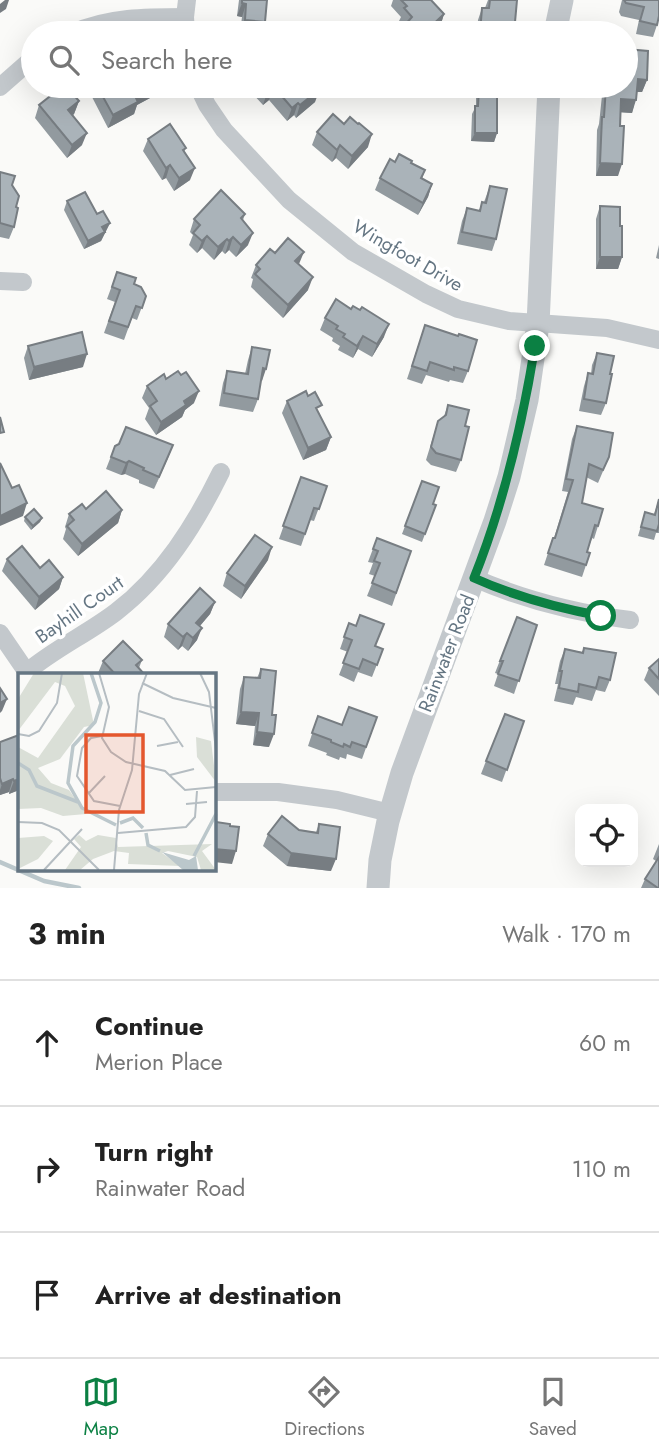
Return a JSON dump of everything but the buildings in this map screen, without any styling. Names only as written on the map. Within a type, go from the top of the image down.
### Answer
[{"type":"street","points":[[558,21],[562,0]]},
{"type":"street","points":[[111,21],[186,17]]},
{"type":"street","points":[[0,87],[21,69]]},
{"type":"street","name":"Wingfoot Drive","points":[[204,98],[224,130],[289,200],[354,252],[426,294],[458,309],[509,321],[607,328],[659,340]]},
{"type":"street","name":"Rainwater Road","points":[[378,888],[380,860],[402,773],[505,488],[527,400],[538,324],[548,98]]},
{"type":"street","points":[[0,281],[23,282]]},
{"type":"street","name":"Bayhill Court","points":[[28,673],[45,657],[94,628],[141,591],[185,537],[221,472]]},
{"type":"street","points":[[474,578],[557,607],[630,620]]},
{"type":"street","points":[[0,634],[28,673]]},
{"type":"street","points":[[215,792],[278,792],[337,800],[390,813]]},
{"type":"waterway","points":[[0,862],[18,870]]},
{"type":"waterway","points":[[19,870],[44,881],[79,888]]},
{"type":"route","points":[[535,346],[527,400],[509,477],[474,578],[557,607],[601,616]]}]
